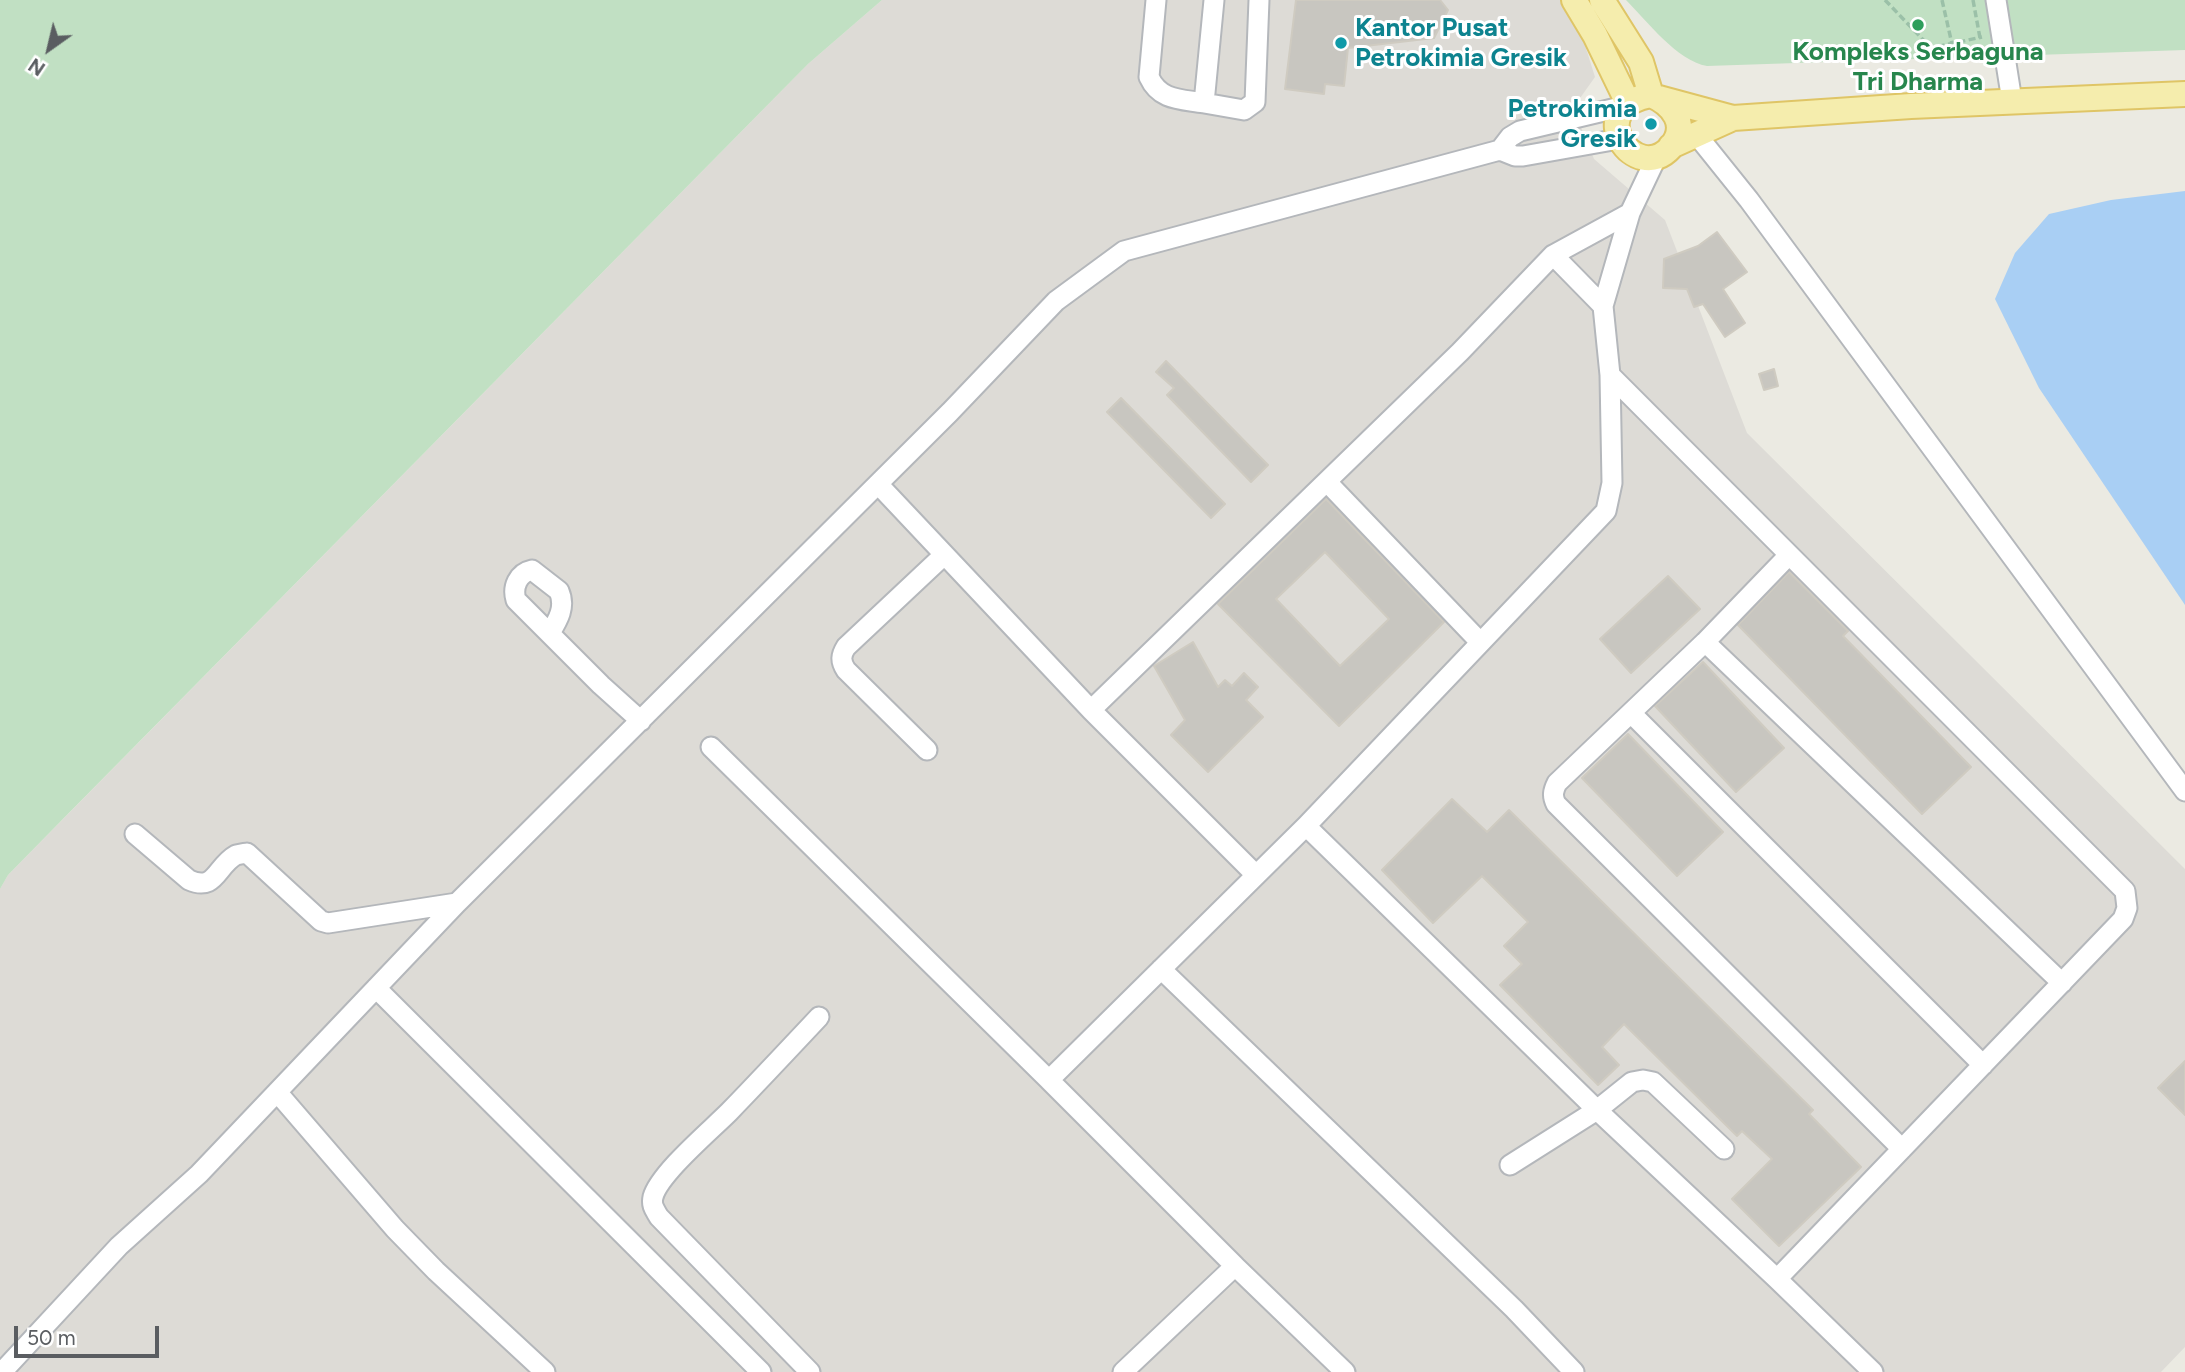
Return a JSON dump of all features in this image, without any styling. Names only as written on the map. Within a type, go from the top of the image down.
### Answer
[{"type":"main road","points":[[1574,0],[1595,35],[1626,104]]},
{"type":"main road","points":[[1602,0],[1642,62],[1655,96],[1674,110],[1678,129],[1664,151]]},
{"type":"main road","points":[[1733,118],[1655,96],[1626,104],[1617,122],[1619,139],[1639,156],[1664,151],[1733,118],[1911,106],[2185,94]]},
{"type":"lane","points":[[1156,0],[1149,77],[1153,86],[1167,96],[1244,110],[1255,102],[1259,0]]},
{"type":"lane","points":[[1204,103],[1214,0]]},
{"type":"lane","points":[[1996,0],[2012,101]]},
{"type":"lane","points":[[1500,150],[1510,137],[1520,131],[1626,104]]},
{"type":"lane","points":[[1696,134],[1757,211],[2185,790]]},
{"type":"lane","points":[[2,1372],[118,1246],[199,1174],[457,903],[950,412],[1056,301],[1124,251],[1500,150],[1523,156],[1619,139]]},
{"type":"lane","points":[[1049,1080],[1306,826],[1606,511],[1612,483],[1610,375],[1603,306],[1630,213],[1664,151]]},
{"type":"lane","points":[[1091,710],[1460,352],[1553,255],[1630,213]]},
{"type":"lane","points":[[1553,255],[1603,306]]},
{"type":"lane","points":[[1610,375],[2125,891],[2127,908],[2123,919],[1777,1279]]},
{"type":"lane","points":[[1327,482],[1480,642]]},
{"type":"lane","points":[[878,484],[1091,710],[1256,874]]},
{"type":"lane","points":[[927,750],[846,670],[841,660],[846,647],[944,555]]},
{"type":"lane","points":[[1789,555],[1705,642],[1557,783],[1553,791],[1556,804],[1902,1149]]},
{"type":"lane","points":[[550,633],[641,721]]},
{"type":"lane","points":[[1705,642],[2062,983]]},
{"type":"lane","points":[[1631,713],[1983,1065]]},
{"type":"lane","points":[[711,747],[1345,1372]]},
{"type":"lane","points":[[1306,826],[1597,1110],[1874,1372]]},
{"type":"lane","points":[[135,834],[189,880],[199,884],[208,882],[236,855],[247,853],[321,921],[335,923],[457,903]]},
{"type":"lane","points":[[1161,969],[1514,1309],[1574,1372]]},
{"type":"lane","points":[[376,988],[761,1372]]},
{"type":"lane","points":[[810,1372],[659,1217],[653,1206],[654,1195],[660,1184],[688,1151],[819,1017]]},
{"type":"lane","points":[[1510,1165],[1597,1110],[1632,1082],[1643,1080],[1653,1082],[1724,1149]]},
{"type":"lane","points":[[277,1092],[436,1271],[545,1372]]},
{"type":"lane","points":[[1123,1372],[1235,1266]]},
{"type":"path","points":[[1885,0],[1931,48],[2001,32]]},
{"type":"path","points":[[1942,0],[1952,44]]},
{"type":"path","points":[[1973,0],[1980,38]]},
{"type":"shaded area","name":"Petrokimia Gresik","points":[[882,0],[1560,0],[1579,26],[1595,77],[1573,108],[1594,159],[1665,220],[1747,433],[2185,869],[2185,1347],[2161,1372],[0,1372],[0,889],[8,875],[808,64]]},
{"type":"green space","points":[[0,0],[882,0],[808,64],[8,875],[0,889]]},
{"type":"green space","name":"Kompleks Serbaguna Tri Dharma","points":[[1626,0],[2185,0],[2185,50],[1707,66],[1685,57]]},
{"type":"water","points":[[2185,191],[2185,605],[2039,388],[1995,299],[2015,253],[2049,214],[2111,200]]},
{"type":"building","name":"Kantor Pusat Petrokimia Gresik","points":[[1296,0],[1440,0],[1448,10],[1434,38],[1348,48],[1344,86],[1325,84],[1324,94],[1285,89]]},
{"type":"building","points":[[1717,232],[1747,272],[1723,289],[1745,323],[1725,337],[1703,304],[1694,307],[1687,289],[1663,288],[1664,259],[1698,246]]},
{"type":"building","points":[[1166,361],[1268,465],[1251,482],[1167,395],[1174,388],[1156,372]]},
{"type":"building","points":[[1774,369],[1778,386],[1764,390],[1759,374]]},
{"type":"building","points":[[1121,398],[1225,504],[1211,518],[1107,412]]},
{"type":"building","points":[[1326,499],[1444,622],[1339,726],[1218,604]],"holes":[[[1325,552],[1389,619],[1340,666],[1276,599]]]},
{"type":"building","points":[[1789,572],[1848,631],[1843,636],[1971,767],[1922,814],[1738,625]]},
{"type":"building","points":[[1668,576],[1700,609],[1631,673],[1600,639]]},
{"type":"building","points":[[1193,642],[1218,687],[1225,680],[1232,686],[1244,673],[1258,687],[1246,700],[1263,717],[1208,772],[1171,735],[1185,720],[1154,666]]},
{"type":"building","points":[[1703,662],[1784,748],[1736,792],[1655,706]]},
{"type":"building","points":[[1628,734],[1723,832],[1677,876],[1582,778]]},
{"type":"building","points":[[1452,799],[1487,832],[1509,810],[1813,1110],[1809,1114],[1861,1167],[1779,1246],[1732,1199],[1772,1159],[1742,1131],[1737,1136],[1624,1024],[1602,1047],[1619,1065],[1598,1085],[1500,985],[1522,964],[1504,946],[1528,922],[1482,876],[1433,923],[1382,870]]},
{"type":"building","points":[[2185,1061],[2185,1115],[2158,1088]]},
{"type":"place","name":"Kompleks Serbaguna Tri Dharma","points":[[1918,25]]},
{"type":"place","name":"Kantor Pusat Petrokimia Gresik","points":[[1341,43]]},
{"type":"place","name":"Petrokimia Gresik","points":[[1651,124]]}]
